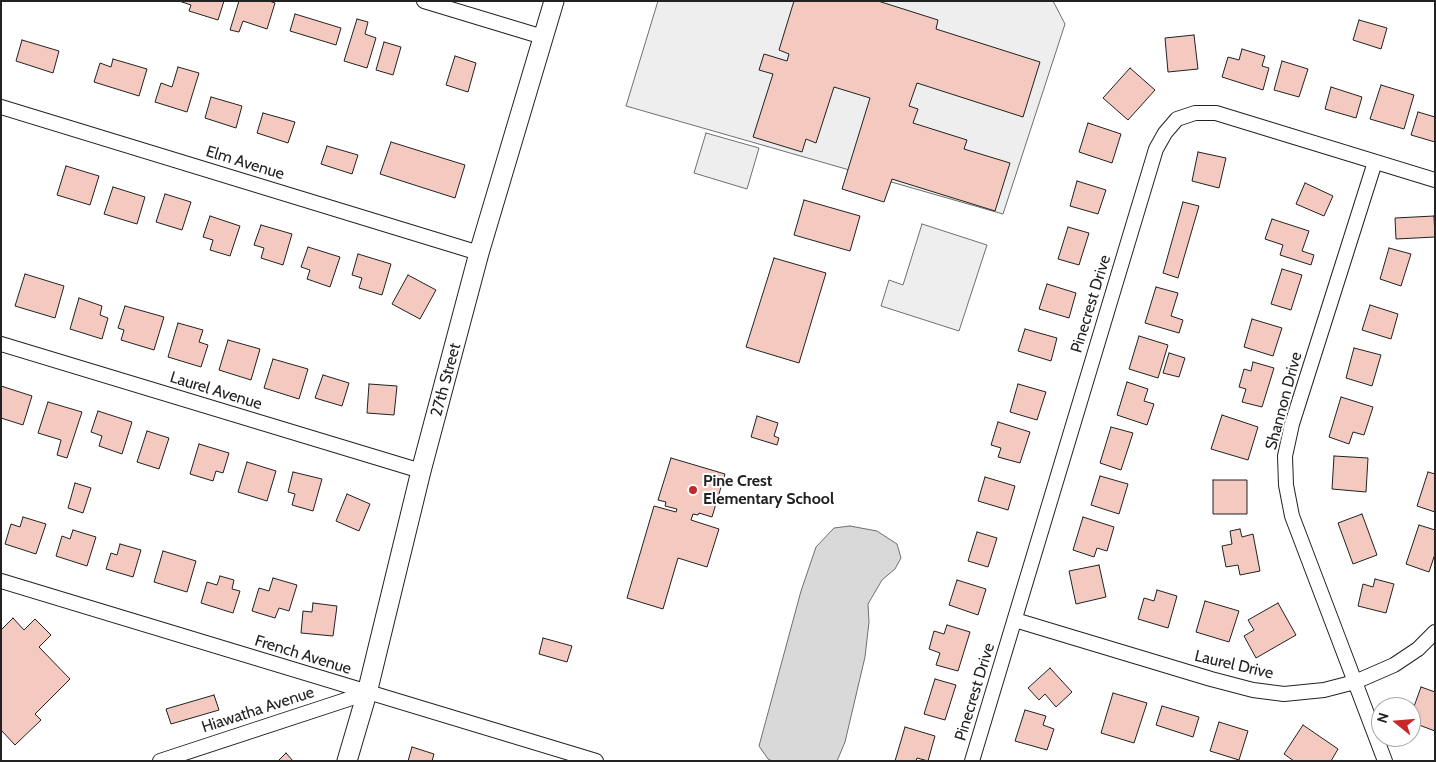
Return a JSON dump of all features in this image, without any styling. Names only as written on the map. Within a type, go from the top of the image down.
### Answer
[{"type":"main road","name":"27th Street","points":[[347,761],[367,693],[479,253],[554,1]]},
{"type":"street","points":[[424,1],[543,37]]},
{"type":"street","name":"Elm Avenue","points":[[1,107],[479,253]]},
{"type":"street","name":"Pinecrest Drive","points":[[972,761],[1156,149],[1165,133],[1177,119],[1194,113],[1216,113],[1435,180]]},
{"type":"street","name":"Shannon Drive","points":[[1375,162],[1292,424],[1285,456],[1286,486],[1292,516],[1384,761]]},
{"type":"street","name":"Laurel Avenue","points":[[1,344],[422,471]]},
{"type":"street","name":"French Avenue","points":[[1,581],[596,761]]},
{"type":"street","name":"Laurel Drive","points":[[1015,620],[1253,690],[1284,694],[1324,690],[1355,682],[1394,665],[1418,649],[1435,632]]},
{"type":"street","name":"Hiawatha Avenue","points":[[160,761],[367,693]]},
{"type":"shaded area","points":[[658,1],[1053,1],[1065,24],[1003,214],[626,106]]},
{"type":"shaded area","points":[[706,133],[759,148],[747,189],[694,173]]},
{"type":"shaded area","points":[[922,224],[987,245],[959,331],[881,306],[889,280],[903,285]]},
{"type":"shaded area","points":[[850,526],[877,531],[897,544],[901,558],[895,569],[882,580],[868,604],[869,622],[865,657],[845,742],[837,761],[772,761],[768,759],[759,746],[801,591],[816,547],[834,528]]},
{"type":"building","points":[[179,1],[224,1],[218,20],[189,11],[191,5]]},
{"type":"building","points":[[239,1],[269,1],[275,3],[267,29],[243,21],[239,32],[230,30]]},
{"type":"building","points":[[794,1],[878,1],[938,20],[936,29],[1040,62],[1023,117],[917,83],[909,106],[918,109],[913,123],[967,140],[964,149],[1010,163],[995,211],[892,179],[884,202],[842,189],[870,98],[834,87],[816,143],[806,139],[802,152],[753,137],[773,74],[759,70],[764,54],[787,61],[789,54],[779,50]]},
{"type":"building","points":[[295,14],[341,28],[336,45],[290,31]]},
{"type":"building","points":[[357,19],[368,22],[365,34],[376,38],[367,68],[344,61]]},
{"type":"building","points":[[1359,20],[1387,28],[1381,49],[1353,40]]},
{"type":"building","points":[[1194,35],[1198,69],[1168,72],[1165,38]]},
{"type":"building","points":[[22,40],[59,51],[53,73],[16,61]]},
{"type":"building","points":[[384,42],[401,47],[393,75],[376,70]]},
{"type":"building","points":[[1242,49],[1265,56],[1262,66],[1269,68],[1263,90],[1222,77],[1228,57],[1239,60]]},
{"type":"building","points":[[455,56],[476,63],[468,92],[446,85]]},
{"type":"building","points":[[113,59],[147,69],[139,96],[94,82],[100,63],[111,67]]},
{"type":"building","points":[[1282,61],[1308,69],[1299,97],[1274,90]]},
{"type":"building","points":[[178,67],[199,73],[187,112],[155,102],[161,83],[172,87]]},
{"type":"building","points":[[1130,68],[1155,90],[1128,120],[1103,98]]},
{"type":"building","points":[[1381,85],[1414,95],[1404,129],[1370,119]]},
{"type":"building","points":[[1331,87],[1362,97],[1356,118],[1325,109]]},
{"type":"building","points":[[211,97],[242,106],[236,128],[205,118]]},
{"type":"building","points":[[1418,112],[1435,117],[1435,142],[1411,135]]},
{"type":"building","points":[[263,113],[295,122],[288,143],[257,133]]},
{"type":"building","points":[[1088,123],[1121,134],[1112,163],[1079,152]]},
{"type":"building","points":[[391,142],[465,165],[455,198],[380,174]]},
{"type":"building","points":[[327,146],[358,155],[352,174],[321,164]]},
{"type":"building","points":[[1198,152],[1226,158],[1219,188],[1192,181]]},
{"type":"building","points":[[66,166],[99,176],[90,205],[57,195]]},
{"type":"building","points":[[1077,181],[1106,190],[1098,214],[1070,206]]},
{"type":"building","points":[[1305,183],[1333,196],[1324,216],[1296,204]]},
{"type":"building","points":[[113,187],[145,197],[137,224],[104,214]]},
{"type":"building","points":[[165,194],[191,202],[182,230],[156,222]]},
{"type":"building","points":[[804,200],[860,216],[850,251],[794,235]]},
{"type":"building","points":[[1183,202],[1199,206],[1178,278],[1163,273]]},
{"type":"building","points":[[210,216],[240,226],[230,256],[210,250],[213,240],[203,237]]},
{"type":"building","points":[[1434,216],[1435,237],[1396,239],[1395,218]]},
{"type":"building","points":[[1272,219],[1309,231],[1302,251],[1314,255],[1311,265],[1280,255],[1283,245],[1265,239]]},
{"type":"building","points":[[261,225],[292,234],[283,265],[261,258],[264,248],[254,245]]},
{"type":"building","points":[[1068,227],[1089,233],[1079,265],[1058,259]]},
{"type":"building","points":[[308,247],[340,257],[330,287],[307,279],[310,270],[301,267]]},
{"type":"building","points":[[1389,248],[1411,254],[1401,286],[1380,279]]},
{"type":"building","points":[[358,254],[391,264],[382,295],[359,288],[362,278],[352,275]]},
{"type":"building","points":[[774,258],[826,273],[799,363],[746,347]]},
{"type":"building","points":[[1282,269],[1302,275],[1291,310],[1271,304]]},
{"type":"building","points":[[25,274],[64,286],[55,318],[15,306]]},
{"type":"building","points":[[408,275],[436,290],[420,319],[392,304]]},
{"type":"building","points":[[1047,284],[1076,293],[1069,318],[1039,309]]},
{"type":"building","points":[[1156,287],[1178,293],[1171,316],[1183,320],[1179,333],[1145,323]]},
{"type":"building","points":[[79,298],[102,306],[100,315],[108,318],[102,339],[70,329]]},
{"type":"building","points":[[1370,305],[1398,314],[1391,339],[1362,330]]},
{"type":"building","points":[[125,306],[164,317],[154,350],[121,340],[124,330],[118,328]]},
{"type":"building","points":[[1252,319],[1282,328],[1273,356],[1244,347]]},
{"type":"building","points":[[178,323],[203,330],[199,342],[208,345],[201,367],[168,357]]},
{"type":"building","points":[[1025,329],[1057,338],[1051,361],[1018,351]]},
{"type":"building","points":[[1139,336],[1168,345],[1158,378],[1129,369]]},
{"type":"building","points":[[228,340],[260,349],[251,380],[219,370]]},
{"type":"building","points":[[1354,348],[1381,355],[1372,386],[1346,378]]},
{"type":"building","points":[[1169,353],[1185,358],[1179,377],[1163,373]]},
{"type":"building","points":[[273,359],[308,369],[299,399],[264,388]]},
{"type":"building","points":[[1253,362],[1274,368],[1262,407],[1242,402],[1246,389],[1239,387],[1244,369],[1251,371]]},
{"type":"building","points":[[323,375],[349,383],[342,406],[315,398]]},
{"type":"building","points":[[1127,382],[1148,389],[1144,401],[1154,404],[1147,425],[1117,415]]},
{"type":"building","points":[[369,384],[397,386],[394,415],[367,413]]},
{"type":"building","points":[[1018,384],[1046,392],[1037,420],[1010,412]]},
{"type":"building","points":[[1,386],[32,396],[23,425],[1,418]]},
{"type":"building","points":[[1341,397],[1373,407],[1364,435],[1353,432],[1349,444],[1329,437]]},
{"type":"building","points":[[48,402],[82,412],[67,458],[57,455],[61,440],[38,433]]},
{"type":"building","points":[[98,411],[132,422],[122,454],[99,446],[102,436],[91,432]]},
{"type":"building","points":[[1222,415],[1258,427],[1248,460],[1211,449]]},
{"type":"building","points":[[757,416],[778,423],[774,436],[779,438],[777,445],[751,437]]},
{"type":"building","points":[[998,422],[1030,432],[1020,463],[998,457],[1001,448],[991,445]]},
{"type":"building","points":[[1111,427],[1133,433],[1121,470],[1100,463]]},
{"type":"building","points":[[147,431],[169,438],[159,469],[137,462]]},
{"type":"building","points":[[199,444],[229,453],[223,473],[216,471],[213,481],[190,474]]},
{"type":"building","points":[[1334,456],[1368,458],[1366,492],[1332,489]]},
{"type":"building","points":[[671,458],[725,474],[712,517],[699,513],[698,515],[693,514],[691,520],[719,529],[707,567],[678,558],[663,609],[627,598],[654,506],[676,512],[677,509],[665,506],[666,502],[658,500]]},
{"type":"building","points":[[247,462],[276,471],[267,501],[238,492]]},
{"type":"building","points":[[293,472],[322,479],[313,511],[292,505],[295,494],[288,492]]},
{"type":"building","points":[[1428,472],[1435,474],[1435,512],[1417,506]]},
{"type":"building","points":[[1100,476],[1128,484],[1119,514],[1091,505]]},
{"type":"building","points":[[985,477],[1015,486],[1008,510],[978,501]]},
{"type":"building","points":[[1213,480],[1247,480],[1247,514],[1213,514]]},
{"type":"building","points":[[75,483],[91,488],[83,513],[68,508]]},
{"type":"building","points":[[347,494],[370,504],[359,531],[336,521]]},
{"type":"building","points":[[1362,514],[1377,555],[1353,564],[1338,523]]},
{"type":"building","points":[[23,517],[46,524],[36,554],[5,544],[11,524],[20,527]]},
{"type":"building","points":[[1083,517],[1114,527],[1107,551],[1097,548],[1094,557],[1073,550]]},
{"type":"building","points":[[1419,525],[1435,530],[1435,554],[1429,572],[1406,564]]},
{"type":"building","points":[[1240,529],[1242,537],[1253,534],[1260,571],[1240,575],[1238,565],[1226,567],[1222,546],[1232,544],[1230,531]]},
{"type":"building","points":[[73,530],[96,537],[87,566],[56,556],[62,536],[70,539]]},
{"type":"building","points":[[977,532],[997,538],[988,567],[968,561]]},
{"type":"building","points":[[120,544],[141,550],[133,577],[106,569],[111,553],[117,555]]},
{"type":"building","points":[[163,551],[196,561],[187,592],[154,582]]},
{"type":"building","points":[[1099,565],[1106,597],[1076,604],[1069,571]]},
{"type":"building","points":[[220,576],[234,580],[232,589],[240,591],[233,613],[201,603],[207,582],[217,585]]},
{"type":"building","points":[[273,578],[297,585],[289,611],[279,608],[275,618],[252,611],[259,588],[269,591]]},
{"type":"building","points":[[1375,579],[1394,584],[1386,613],[1358,606],[1363,584],[1373,587]]},
{"type":"building","points":[[957,580],[986,589],[978,615],[949,605]]},
{"type":"building","points":[[1157,590],[1177,596],[1168,628],[1138,619],[1144,598],[1154,601]]},
{"type":"building","points":[[1205,601],[1239,611],[1229,642],[1196,632]]},
{"type":"building","points":[[313,603],[337,606],[333,636],[301,633],[303,611],[312,612]]},
{"type":"building","points":[[1278,603],[1296,635],[1256,658],[1244,636],[1254,630],[1248,620]]},
{"type":"building","points":[[13,618],[24,630],[35,619],[51,635],[39,647],[70,679],[35,714],[41,720],[15,745],[1,730],[1,630]]},
{"type":"building","points":[[947,625],[970,632],[958,671],[936,665],[940,653],[929,649],[934,631],[944,634]]},
{"type":"building","points":[[543,638],[572,646],[567,662],[539,654]]},
{"type":"building","points":[[1050,668],[1072,692],[1056,707],[1045,694],[1039,700],[1028,688]]},
{"type":"building","points":[[935,679],[956,685],[945,720],[924,714]]},
{"type":"building","points":[[1421,687],[1435,692],[1435,731],[1421,726],[1421,697],[1417,697]]},
{"type":"building","points":[[1113,693],[1147,703],[1134,743],[1101,733]]},
{"type":"building","points":[[214,695],[219,710],[171,724],[166,709]]},
{"type":"building","points":[[1162,706],[1199,717],[1193,737],[1156,725]]},
{"type":"building","points":[[1025,710],[1046,716],[1043,725],[1054,729],[1047,750],[1015,741]]},
{"type":"building","points":[[1219,722],[1248,731],[1239,760],[1210,751]]},
{"type":"building","points":[[1303,725],[1338,749],[1331,761],[1294,761],[1284,754]]},
{"type":"building","points":[[905,727],[935,736],[928,761],[917,758],[916,761],[895,761]]},
{"type":"building","points":[[412,747],[434,754],[432,761],[408,761]]},
{"type":"building","points":[[286,753],[293,761],[278,761]]},
{"type":"place","name":"Pine Crest Elementary School","points":[[693,490]]}]
